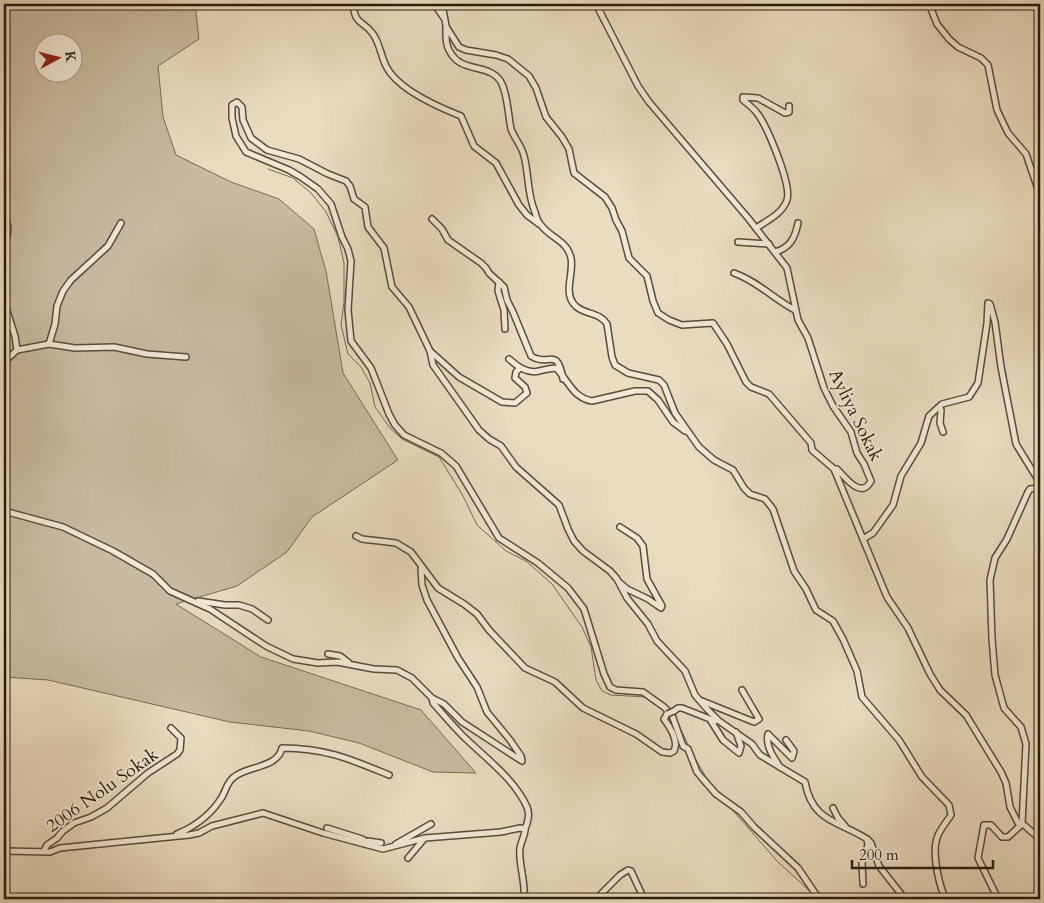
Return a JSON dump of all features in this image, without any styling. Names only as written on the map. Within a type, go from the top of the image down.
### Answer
[{"type":"street","points":[[353,4],[356,18],[373,34],[386,67],[394,79],[435,106],[461,116],[474,146],[479,152],[496,163],[519,205],[528,215],[566,246],[571,259],[569,294],[578,309],[600,316],[607,324],[615,365],[628,373],[658,380],[664,385],[675,412],[699,447],[714,460],[733,470],[744,488],[750,494],[765,499],[773,510],[794,571],[816,610],[832,621],[843,639],[857,671],[862,697],[899,740],[922,777],[944,798],[952,810],[936,841],[938,878],[946,899]]},
{"type":"street","points":[[434,4],[444,18]]},
{"type":"street","points":[[442,4],[446,26],[446,42],[452,55],[460,64],[488,71],[501,83],[506,97],[512,130],[524,155],[531,202],[541,226]]},
{"type":"street","name":"Ayliya Sokak","points":[[596,4],[645,96],[784,264],[789,274],[798,320],[808,338],[824,388],[833,406],[851,432],[857,453],[870,475],[870,483],[862,488],[855,487],[848,483],[834,469]]},
{"type":"street","points":[[929,4],[937,24],[949,39],[958,47],[980,58],[988,65],[997,110],[1008,133],[1026,154],[1040,195]]},
{"type":"street","points":[[1035,4],[1040,14]]},
{"type":"street","points":[[446,26],[459,47],[508,59],[529,76],[536,88],[546,117],[569,149],[574,173],[606,197],[612,208],[622,231],[629,258],[647,276],[658,313],[682,325],[713,323],[728,344],[746,382],[769,394],[811,443],[812,450],[834,469],[886,597],[908,628],[930,674],[940,690],[966,715],[1001,772],[1006,783],[1010,806],[1018,823],[1022,824],[1040,839]]},
{"type":"street","points":[[756,228],[778,214],[787,198],[788,188],[777,155],[758,114],[743,100],[744,97],[758,98],[785,113],[789,112],[789,106]]},
{"type":"street","points":[[520,368],[516,372],[515,378],[527,393],[515,403],[502,402],[459,377],[430,351],[409,307],[392,287],[384,248],[368,227],[364,207],[354,199],[350,186],[346,181],[310,166],[299,159],[262,147],[251,138],[243,120],[242,107],[237,102],[232,105],[232,118],[236,136],[246,152],[301,177],[318,189],[330,204],[351,261],[348,310],[351,341],[370,368],[389,414],[396,425],[404,435],[441,453],[456,466],[498,538],[538,563],[568,588],[584,609],[604,674],[610,687],[616,690],[643,692],[667,709],[677,727],[683,746],[688,749],[697,772],[716,794],[741,812],[798,868],[819,899]]},
{"type":"street","points":[[4,215],[9,225],[4,245]]},
{"type":"street","points":[[432,219],[442,229],[448,240],[486,268],[489,274],[504,287],[507,300],[531,356],[537,359],[549,358],[556,360],[560,364],[563,379]]},
{"type":"street","points":[[49,344],[62,291],[71,280],[108,246],[121,223]]},
{"type":"street","points":[[775,252],[784,250],[789,246],[796,233],[798,223]]},
{"type":"street","points":[[738,242],[769,244]]},
{"type":"street","points":[[734,273],[748,278],[795,310]]},
{"type":"street","points":[[499,282],[498,291],[504,310],[505,329]]},
{"type":"street","points":[[4,302],[15,336],[17,350]]},
{"type":"street","points":[[863,539],[873,533],[893,505],[901,476],[921,443],[929,416],[939,407],[969,397],[978,383],[988,303],[990,304],[995,322],[1001,367],[1016,444],[1040,483]]},
{"type":"street","points":[[4,362],[17,350],[49,344],[76,348],[114,347],[147,354],[186,357]]},
{"type":"street","points":[[430,351],[430,359],[433,365],[480,430],[489,439],[501,446],[516,467],[559,505],[570,535],[578,546],[610,571],[627,589],[648,599],[661,608],[662,606],[647,579],[643,546],[637,538],[620,527]]},
{"type":"street","points":[[509,359],[520,368],[533,372],[556,368],[561,372],[563,379],[575,393],[586,400],[592,401],[635,391],[648,392],[658,400],[673,422],[688,432]]},
{"type":"street","points":[[939,407],[942,410],[940,427],[943,432]]},
{"type":"street","points":[[998,899],[978,858],[984,825],[991,825],[1002,837],[1008,838],[1022,824],[1026,744],[1021,727],[1004,708],[995,675],[990,580],[995,558],[1007,539],[1028,492],[1030,489],[1040,488]]},
{"type":"street","points":[[4,511],[63,527],[84,536],[153,574],[170,591],[195,601],[266,646],[293,659],[318,663],[337,662],[374,669],[397,670],[412,678],[432,698],[444,704],[462,722],[522,761],[521,756],[510,740],[487,712],[477,687],[458,658],[426,600],[422,585],[421,568]]},
{"type":"street","points":[[356,536],[362,539],[396,544],[411,552],[421,568],[425,570],[438,588],[477,614],[489,630],[525,668],[555,682],[584,708],[636,734],[662,752],[670,753],[674,751],[676,745],[671,729],[664,719],[667,714],[678,708],[711,721],[719,722]]},
{"type":"street","points":[[617,579],[627,598],[648,624],[657,641],[685,671],[699,700],[719,722],[752,744],[760,755],[805,782],[806,791],[815,808],[831,821],[867,839],[871,843],[879,866],[904,899]]},
{"type":"street","points":[[195,601],[239,605],[252,610],[268,620]]},
{"type":"street","points":[[328,654],[340,656],[350,664]]},
{"type":"street","points":[[699,700],[754,722],[759,719],[742,690]]},
{"type":"street","points":[[432,698],[433,703],[461,734],[518,791],[528,808],[529,816],[520,848],[525,892],[524,899]]},
{"type":"street","points":[[711,721],[723,740],[739,752],[741,746],[736,732]]},
{"type":"street","name":"2006 Nolu Sokak","points":[[44,851],[47,845],[63,831],[74,823],[91,817],[107,808],[148,773],[177,754],[180,750],[181,738],[171,728]]},
{"type":"street","points":[[782,769],[766,740],[768,734],[792,758],[794,751],[786,740]]},
{"type":"street","points":[[172,837],[201,822],[234,777],[275,759],[281,753],[282,748],[323,751],[347,758],[389,775]]},
{"type":"street","points":[[833,808],[838,818],[849,830]]},
{"type":"street","points":[[4,851],[50,852],[60,848],[172,837],[199,833],[212,826],[263,813],[323,833],[383,849],[390,849],[425,838],[525,829]]},
{"type":"street","points":[[390,849],[431,824]]},
{"type":"street","points":[[327,828],[362,839],[364,844]]},
{"type":"street","points":[[408,858],[425,838]]},
{"type":"street","points":[[864,884],[862,863],[868,845],[867,839]]},
{"type":"street","points":[[364,844],[366,841],[381,843]]},
{"type":"street","points":[[596,899],[620,875],[628,870],[632,871],[644,899]]},
{"type":"shaded area","points":[[4,4],[195,4],[199,39],[158,66],[163,117],[176,155],[231,182],[279,199],[314,229],[326,271],[343,373],[398,460],[312,517],[287,552],[237,586],[176,604],[261,657],[421,710],[476,773],[433,772],[359,743],[309,731],[230,722],[48,680],[4,677]]},
{"type":"waterway","points":[[268,169],[293,178],[311,193],[326,212],[338,237],[344,263],[344,302],[341,325],[348,354],[361,367],[370,383],[375,407],[390,428],[402,439],[439,457],[462,494],[477,525],[506,551],[526,561],[552,584],[582,627],[591,647],[596,680],[602,691],[611,695],[646,697]]},
{"type":"waterway","points":[[676,719],[689,747]]},
{"type":"waterway","points":[[692,753],[710,784]]},
{"type":"waterway","points":[[729,806],[777,861],[812,893]]}]
